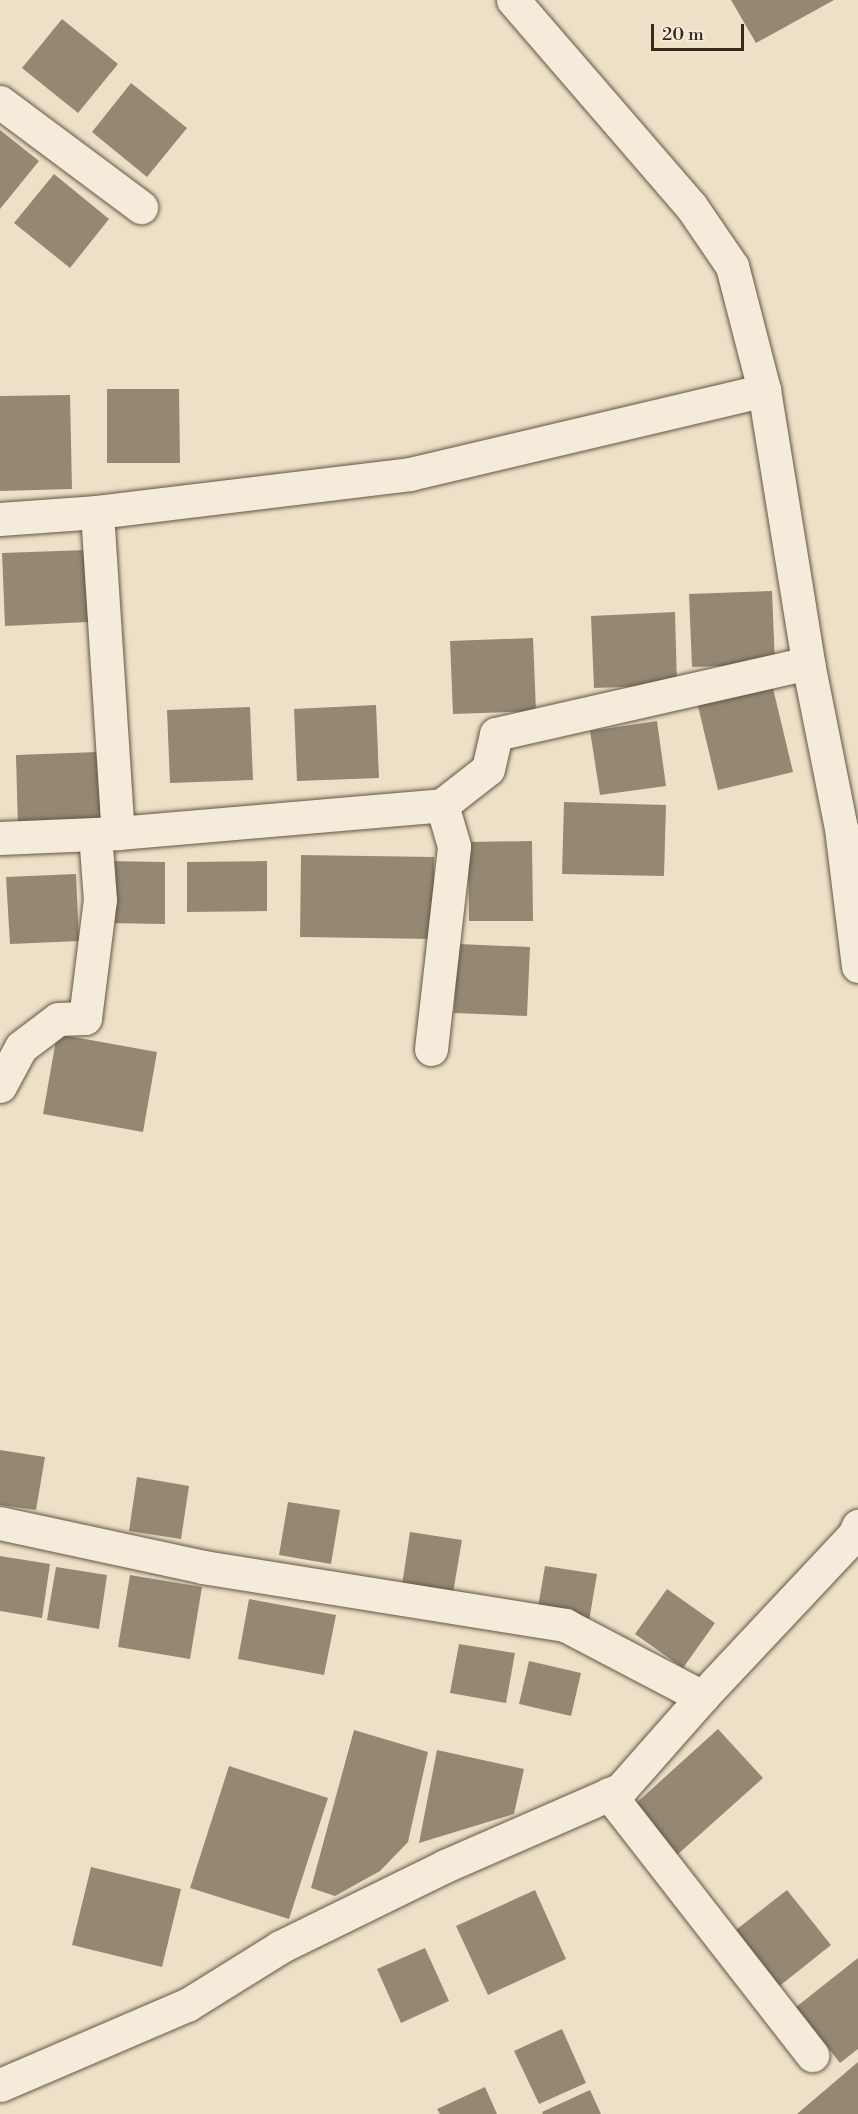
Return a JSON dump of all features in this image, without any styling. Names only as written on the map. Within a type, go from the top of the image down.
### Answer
[{"type":"street","points":[[513,0],[690,206],[732,266],[764,390],[808,663],[841,828],[858,966]]},
{"type":"street","points":[[0,102],[141,207]]},
{"type":"street","points":[[0,519],[97,512],[410,474],[764,390]]},
{"type":"street","points":[[0,1086],[21,1047],[58,1019],[85,1018],[106,834],[97,512]]},
{"type":"street","points":[[0,838],[106,834],[442,805],[488,769],[496,734],[808,663]]},
{"type":"street","points":[[431,1049],[454,846],[442,805]]},
{"type":"street","points":[[0,1523],[203,1567],[565,1625],[702,1697]]},
{"type":"street","points":[[0,2085],[187,2005],[280,1947],[445,1866],[621,1789],[702,1697],[854,1535],[858,1526]]},
{"type":"street","points":[[609,1794],[812,2055]]},
{"type":"building","points":[[731,0],[834,0],[756,43]]},
{"type":"building","points":[[62,19],[118,64],[78,113],[22,68]]},
{"type":"building","points":[[131,83],[187,128],[147,177],[92,132]]},
{"type":"building","points":[[0,130],[39,161],[0,209]]},
{"type":"building","points":[[54,174],[109,219],[70,268],[14,223]]},
{"type":"building","points":[[107,389],[179,389],[180,463],[107,463]]},
{"type":"building","points":[[70,395],[72,489],[0,491],[0,396]]},
{"type":"building","points":[[86,550],[88,622],[5,626],[2,553]]},
{"type":"building","points":[[772,591],[775,664],[692,667],[689,594]]},
{"type":"building","points":[[675,612],[677,685],[594,688],[591,616]]},
{"type":"building","points":[[533,638],[536,711],[453,714],[450,641]]},
{"type":"building","points":[[772,684],[793,772],[718,790],[697,702]]},
{"type":"building","points":[[376,705],[379,778],[297,781],[294,709]]},
{"type":"building","points":[[250,707],[253,780],[170,783],[167,710]]},
{"type":"building","points":[[657,721],[666,786],[600,795],[590,731]]},
{"type":"building","points":[[98,752],[101,825],[18,828],[16,755]]},
{"type":"building","points":[[564,802],[666,805],[664,876],[562,874]]},
{"type":"building","points":[[532,841],[533,921],[469,921],[468,842]]},
{"type":"building","points":[[301,855],[434,857],[434,939],[300,937]]},
{"type":"building","points":[[106,861],[165,862],[165,924],[106,923]]},
{"type":"building","points":[[267,861],[267,911],[187,912],[187,862]]},
{"type":"building","points":[[76,874],[79,941],[10,944],[6,877]]},
{"type":"building","points":[[458,944],[530,947],[527,1016],[454,1013]]},
{"type":"building","points":[[57,1034],[157,1052],[143,1132],[43,1114]]},
{"type":"building","points":[[0,1450],[45,1457],[36,1510],[0,1505]]},
{"type":"building","points":[[137,1477],[189,1486],[181,1539],[129,1531]]},
{"type":"building","points":[[288,1502],[340,1510],[331,1564],[279,1555]]},
{"type":"building","points":[[410,1532],[462,1540],[453,1593],[402,1585]]},
{"type":"building","points":[[0,1556],[50,1564],[42,1618],[0,1611]]},
{"type":"building","points":[[545,1566],[597,1574],[588,1627],[536,1619]]},
{"type":"building","points":[[56,1567],[107,1575],[99,1629],[47,1620]]},
{"type":"building","points":[[130,1575],[202,1587],[190,1659],[118,1647]]},
{"type":"building","points":[[667,1589],[715,1623],[683,1668],[635,1634]]},
{"type":"building","points":[[249,1599],[336,1615],[324,1675],[238,1659]]},
{"type":"building","points":[[459,1644],[515,1653],[506,1703],[450,1693]]},
{"type":"building","points":[[529,1661],[581,1673],[571,1716],[519,1704]]},
{"type":"building","points":[[718,1729],[763,1778],[677,1855],[633,1806]]},
{"type":"building","points":[[354,1730],[428,1752],[408,1842],[380,1871],[335,1896],[311,1888]]},
{"type":"building","points":[[437,1750],[524,1769],[514,1814],[419,1843]]},
{"type":"building","points":[[229,1766],[328,1798],[289,1919],[190,1888]]},
{"type":"building","points":[[91,1867],[181,1889],[162,1967],[72,1945]]},
{"type":"building","points":[[535,1890],[566,1959],[488,1995],[456,1926]]},
{"type":"building","points":[[787,1890],[831,1945],[777,1988],[732,1933]]},
{"type":"building","points":[[425,1948],[449,2001],[401,2023],[377,1969]]},
{"type":"building","points":[[858,1958],[858,2049],[840,2063],[796,2007]]},
{"type":"building","points":[[562,2029],[586,2083],[539,2104],[514,2051]]},
{"type":"building","points":[[858,2062],[858,2114],[797,2114]]},
{"type":"building","points":[[485,2087],[497,2114],[440,2114],[437,2109]]},
{"type":"building","points":[[590,2090],[601,2114],[543,2114],[542,2112]]}]
